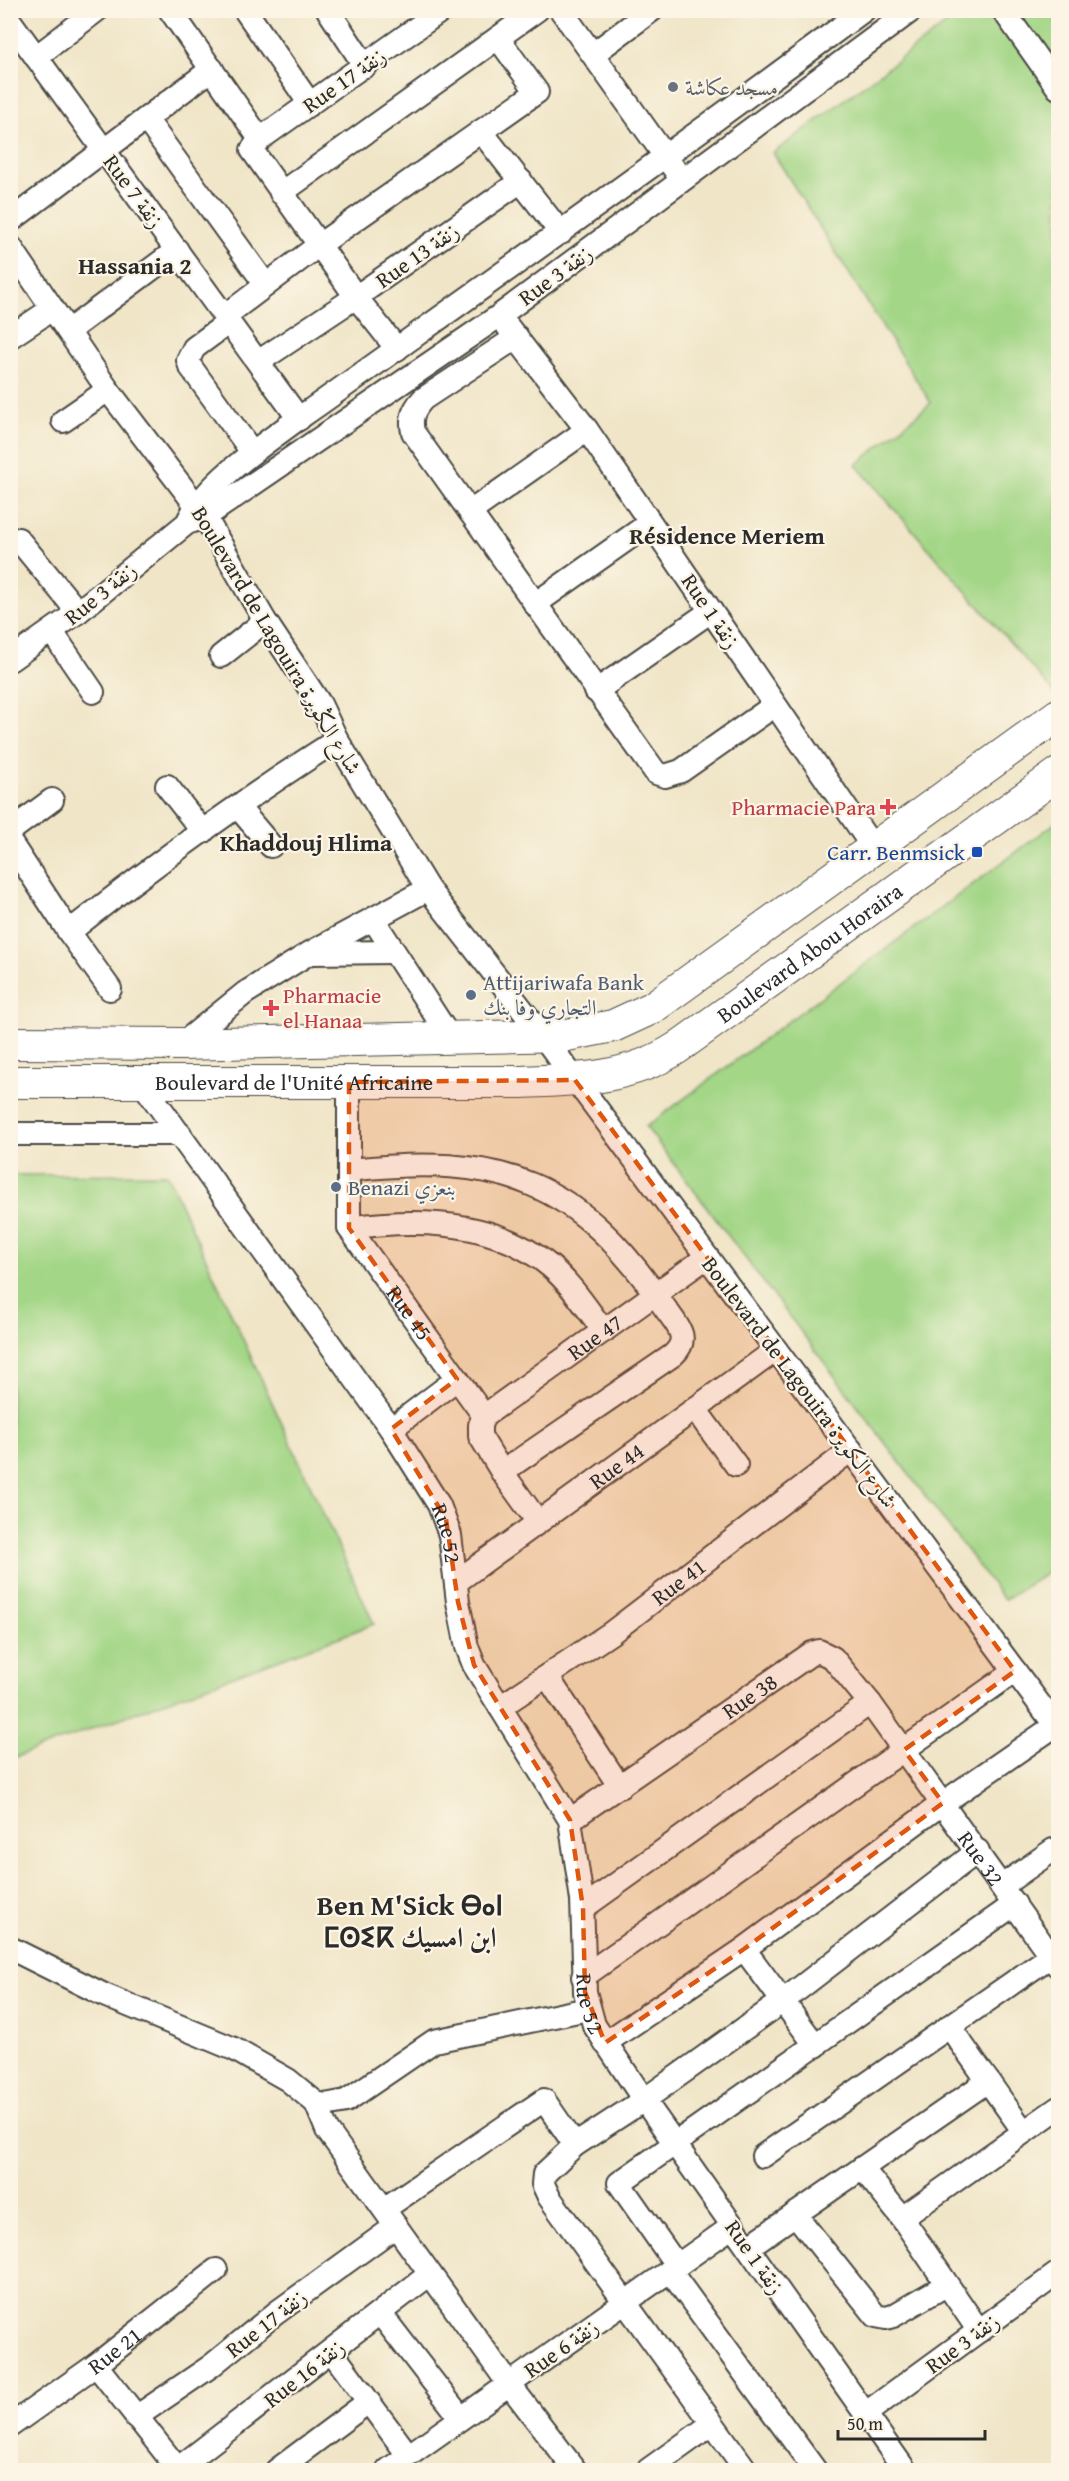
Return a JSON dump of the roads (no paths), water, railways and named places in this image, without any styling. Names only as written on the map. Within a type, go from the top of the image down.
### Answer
[{"type":"main road","name":"Boulevard Abou Horaira","points":[[542,1035],[582,1034],[614,1026],[637,1017],[1059,715]]},
{"type":"main road","name":"Boulevard Abou Horaira","points":[[575,1080],[626,1072],[651,1064],[677,1048],[1059,774]]},
{"type":"main road","name":"Boulevard de l'Unité Africaine","points":[[10,1043],[182,1044],[542,1035]]},
{"type":"main road","name":"Boulevard de l'Unité Africaine","points":[[10,1082],[575,1080]]},
{"type":"street","points":[[170,10],[212,69],[257,146],[281,193],[356,297],[397,349]]},
{"type":"street","points":[[245,10],[310,104]]},
{"type":"street","name":"Rue 17 زنقة","points":[[257,146],[310,104],[442,10]]},
{"type":"street","points":[[281,193],[537,10]]},
{"type":"street","points":[[561,10],[665,158],[684,181]]},
{"type":"street","points":[[593,54],[652,10]]},
{"type":"street","name":"Rue 3 زنقة","points":[[196,515],[252,452],[561,233],[613,192],[665,158],[864,10]]},
{"type":"street","name":"Rue 3 زنقة","points":[[10,660],[78,612],[196,515],[500,316],[912,10]]},
{"type":"street","points":[[1003,10],[1059,88]]},
{"type":"street","points":[[36,57],[96,11]]},
{"type":"street","points":[[331,11],[365,66]]},
{"type":"street","name":"Rue 7 زنقة","points":[[10,21],[299,419]]},
{"type":"street","points":[[252,452],[190,366],[189,353],[266,285],[319,245],[537,92],[498,38]]},
{"type":"street","points":[[10,221],[212,69]]},
{"type":"street","points":[[146,119],[266,285]]},
{"type":"street","points":[[481,131],[561,233]]},
{"type":"street","name":"Rue 13 زنقة","points":[[258,362],[522,182]]},
{"type":"street","points":[[68,331],[177,250]]},
{"type":"street","name":"Boulevard de Lagouira شارع الڭويرة","points":[[13,257],[68,331],[196,515],[320,704],[337,740],[428,889],[542,1035]]},
{"type":"street","name":"Rue 1 زنقة","points":[[476,292],[517,337],[586,430],[874,849]]},
{"type":"street","points":[[10,337],[52,309]]},
{"type":"street","points":[[517,337],[423,399],[415,409],[411,422],[414,432],[470,512],[656,773],[665,776],[681,771],[775,705]]},
{"type":"street","points":[[63,421],[108,390]]},
{"type":"street","points":[[470,512],[586,430]]},
{"type":"street","points":[[535,604],[650,523]]},
{"type":"street","points":[[18,539],[78,612]]},
{"type":"street","points":[[596,691],[711,611]]},
{"type":"street","points":[[221,656],[265,621]]},
{"type":"street","points":[[52,632],[93,692]]},
{"type":"street","points":[[69,932],[140,876],[267,784],[337,740]]},
{"type":"street","points":[[167,786],[203,832]]},
{"type":"street","points":[[10,831],[52,800]]},
{"type":"street","points":[[238,807],[272,846]]},
{"type":"street","points":[[10,842],[69,932],[110,989]]},
{"type":"street","points":[[182,1044],[245,993],[308,954],[428,889]]},
{"type":"street","points":[[373,919],[449,1036]]},
{"type":"street","points":[[308,954],[394,952]]},
{"type":"street","name":"Boulevard de Lagouira شارع الكويرة","points":[[542,1035],[1057,1727]]},
{"type":"street","name":"Rue 52","points":[[141,1081],[391,1429],[446,1519],[458,1602],[467,1647],[474,1665],[570,1821],[580,1875],[583,1908],[583,1977],[588,2009],[605,2043]]},
{"type":"street","points":[[349,1082],[349,1228],[388,1224],[436,1224],[470,1229],[514,1243],[540,1258],[561,1276],[604,1331]]},
{"type":"street","points":[[10,1134],[180,1134]]},
{"type":"street","points":[[349,1170],[384,1166],[443,1165],[483,1169],[516,1178],[553,1195],[580,1211],[607,1235],[656,1294],[681,1331],[683,1342],[681,1348],[502,1472]]},
{"type":"street","name":"Rue 45","points":[[349,1228],[484,1416]]},
{"type":"street","name":"Rue 47","points":[[484,1416],[707,1257]]},
{"type":"street","name":"Rue 44","points":[[456,1582],[776,1350]]},
{"type":"street","points":[[391,1429],[457,1378]]},
{"type":"street","points":[[694,1409],[736,1465]]},
{"type":"street","points":[[484,1416],[480,1425],[480,1436],[502,1472],[538,1522]]},
{"type":"street","name":"Rue 41","points":[[500,1707],[611,1633],[851,1450]]},
{"type":"street","name":"Rue 38","points":[[570,1821],[812,1653],[819,1651],[833,1658],[904,1750]]},
{"type":"street","points":[[583,1977],[1015,1671]]},
{"type":"street","points":[[547,1676],[620,1787]]},
{"type":"street","points":[[583,1908],[870,1703]]},
{"type":"street","points":[[605,2043],[744,1949],[943,1803],[1057,1727]]},
{"type":"street","name":"Rue 32","points":[[904,1750],[1055,1961]]},
{"type":"street","points":[[1002,1886],[1053,1849]]},
{"type":"street","points":[[746,2470],[549,2197],[543,2184],[544,2174],[575,2145],[644,2100],[783,2001],[978,1851]]},
{"type":"street","points":[[815,2470],[674,2268],[620,2183],[1015,1904]]},
{"type":"street","points":[[10,1948],[104,1995],[234,2049],[293,2084],[316,2103],[327,2130],[509,2384],[575,2470]]},
{"type":"street","points":[[744,1949],[816,2046]]},
{"type":"street","points":[[763,2156],[949,2026],[1055,1961]]},
{"type":"street","points":[[316,2103],[330,2105],[346,2101],[426,2045],[443,2038],[588,2009]]},
{"type":"street","points":[[949,2026],[1024,2132]]},
{"type":"street","name":"Rue 1 زنقة","points":[[605,2043],[905,2470]]},
{"type":"street","points":[[748,2247],[988,2081]]},
{"type":"street","name":"Rue 17 زنقة","points":[[136,2417],[211,2366],[390,2218],[543,2100],[575,2145]]},
{"type":"street","points":[[902,2218],[1059,2108]]},
{"type":"street","points":[[862,2168],[902,2218],[979,2331]]},
{"type":"street","points":[[795,2214],[876,2316],[886,2318],[892,2316],[946,2285]]},
{"type":"street","name":"Rue 6 زنقة","points":[[388,2470],[733,2226]]},
{"type":"street","name":"Rue 21","points":[[10,2426],[96,2365],[216,2270]]},
{"type":"street","name":"Rue 3 زنقة","points":[[865,2414],[1059,2273]]},
{"type":"street","name":"Rue 16 زنقة","points":[[177,2470],[430,2274]]},
{"type":"street","points":[[380,2313],[460,2418]]},
{"type":"street","points":[[332,2352],[408,2456]]},
{"type":"street","points":[[96,2365],[177,2470]]},
{"type":"street","points":[[277,2470],[368,2402]]},
{"type":"street","points":[[648,2470],[712,2424]]},
{"type":"place","name":"مسجد عكاشة","points":[[673,87]]},
{"type":"place","name":"Pharmacie Para","points":[[888,807]]},
{"type":"place","name":"Carr. Benmsick","points":[[977,852]]},
{"type":"place","name":"Attijariwafa Bank التجاري وفا بنك","points":[[471,995]]},
{"type":"place","name":"Pharmacie el Hanaa","points":[[271,1008]]},
{"type":"place","name":"Benazi بنعزي","points":[[336,1187]]},
{"type":"district","name":"Hassania 2","points":[[135,265]]},
{"type":"district","name":"Résidence Meriem","points":[[727,535]]},
{"type":"district","name":"Khaddouj Hlima","points":[[306,842]]},
{"type":"district","name":"Ben M'Sick ⴱⴰⵏ ⵎⵙⵉⴽ ابن امسيك","points":[[410,1920]]}]
